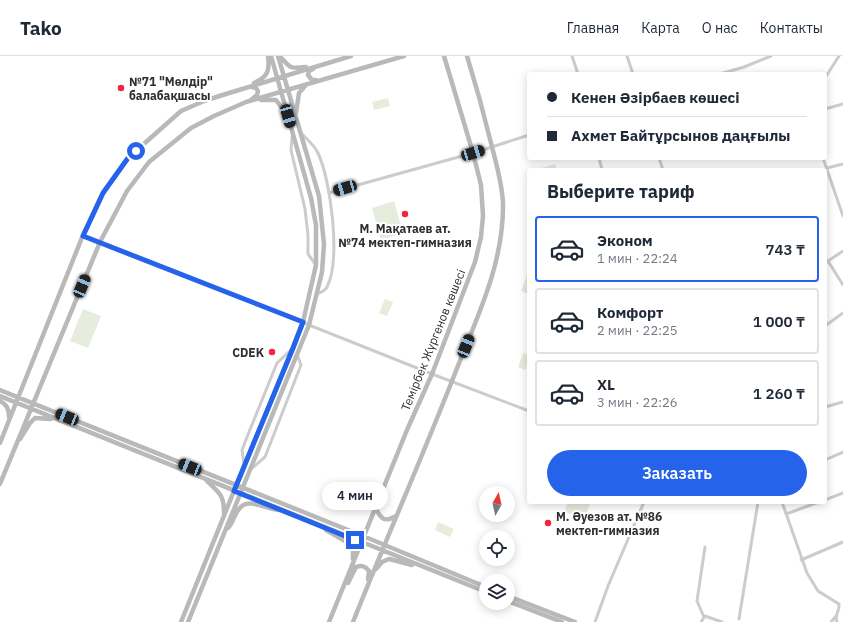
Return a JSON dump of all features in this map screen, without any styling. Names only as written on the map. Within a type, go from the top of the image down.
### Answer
[{"type":"street","points":[[240,90],[259,81],[268,73],[268,56]]},
{"type":"street","points":[[181,622],[303,322],[316,265],[316,225],[311,198],[271,56]]},
{"type":"street","points":[[278,56],[286,64],[295,69],[317,66]]},
{"type":"street","points":[[188,622],[309,325],[322,272],[324,244],[319,196],[278,56]]},
{"type":"street","points":[[0,443],[83,236],[103,193],[128,158],[143,143],[181,111],[204,101],[351,56]]},
{"type":"street","points":[[246,102],[404,56]]},
{"type":"street","name":"Темірбек Жүргенов көшесі","points":[[329,622],[363,536],[432,374],[475,262],[481,237],[483,216],[481,185],[444,56]]},
{"type":"street","points":[[352,622],[425,450],[485,298],[496,265],[503,203],[502,185],[467,56]]},
{"type":"street","points":[[572,56],[577,72]]},
{"type":"street","points":[[627,56],[632,72]]},
{"type":"street","points":[[727,72],[765,60],[771,56]]},
{"type":"street","points":[[827,75],[839,56]]},
{"type":"street","points":[[317,66],[309,71],[309,78],[316,80],[328,79]]},
{"type":"street","points":[[296,117],[299,93],[306,85]]},
{"type":"street","points":[[0,484],[30,408],[100,242],[127,191],[149,162],[191,128],[254,98],[258,93],[256,88],[249,87]]},
{"type":"street","points":[[255,100],[276,100],[286,112],[291,126]]},
{"type":"street","points":[[827,108],[843,104]]},
{"type":"street","points":[[293,133],[291,150],[305,209],[308,235],[308,254],[316,265]]},
{"type":"street","points":[[300,133],[312,144],[318,154],[329,193],[333,224],[333,263],[331,277],[326,289],[317,294]]},
{"type":"street","points":[[329,193],[473,153],[527,136]]},
{"type":"street","points":[[824,160],[843,216]]},
{"type":"street","points":[[827,168],[843,164]]},
{"type":"street","points":[[83,236],[527,410]]},
{"type":"street","points":[[843,251],[827,262],[843,285]]},
{"type":"street","points":[[827,325],[843,313]]},
{"type":"street","points":[[245,465],[242,450],[248,432],[277,363],[293,348]]},
{"type":"street","points":[[250,470],[265,457],[272,440],[301,365],[297,353]]},
{"type":"street","points":[[0,390],[229,483],[236,486],[241,491],[284,510],[479,589]]},
{"type":"street","points":[[0,396],[226,488],[234,491],[241,491],[363,536],[479,584]]},
{"type":"street","points":[[0,401],[6,405],[9,410],[9,420]]},
{"type":"street","points":[[827,406],[843,402]]},
{"type":"street","points":[[17,442],[35,418],[46,418],[63,422]]},
{"type":"street","points":[[827,459],[843,452]]},
{"type":"street","points":[[204,479],[221,494],[224,503],[224,515]]},
{"type":"street","points":[[827,499],[843,493]]},
{"type":"street","points":[[224,533],[231,524],[238,510],[246,504],[251,503],[274,510],[284,510]]},
{"type":"street","points":[[595,622],[643,504]]},
{"type":"street","points":[[739,620],[758,504]]},
{"type":"street","points":[[783,504],[807,574],[818,591],[839,604],[836,616],[831,622]]},
{"type":"street","points":[[786,514],[814,504]]},
{"type":"street","points":[[375,508],[380,517],[384,519],[388,520],[397,515]]},
{"type":"street","points":[[318,524],[353,547],[353,561]]},
{"type":"street","points":[[801,560],[843,542]]},
{"type":"street","points":[[704,547],[697,601],[702,620],[706,622]]},
{"type":"street","points":[[372,574],[382,562],[389,559],[425,568]]},
{"type":"street","points":[[338,599],[344,592],[356,567],[360,565],[366,567],[369,571],[369,575],[358,604],[358,609]]},
{"type":"street","points":[[515,601],[562,622]]},
{"type":"street","points":[[515,601],[575,622]]},
{"type":"street","points":[[702,620],[708,616],[722,622]]},
{"type":"street","points":[[836,616],[837,622]]},
{"type":"green space","points":[[388,98],[390,106],[374,110],[372,102]]},
{"type":"green space","points":[[555,164],[556,168],[541,168]]},
{"type":"green space","points":[[394,201],[403,233],[381,240],[372,208]]},
{"type":"green space","points":[[527,275],[527,293],[521,291]]},
{"type":"green space","points":[[385,299],[393,302],[387,316],[379,313]]},
{"type":"green space","points":[[83,309],[101,316],[88,348],[70,341]]},
{"type":"green space","points":[[523,353],[527,354],[527,365],[525,370],[518,367]]},
{"type":"green space","points":[[567,504],[590,504],[584,519],[564,512]]},
{"type":"green space","points":[[438,522],[454,529],[450,537],[435,530]]},
{"type":"place","name":"№71 \"Мөлдір\" балабақшасы","points":[[121,88]]},
{"type":"place","name":"М. Мақатаев ат. №74 мектеп-гимназия","points":[[405,214]]},
{"type":"place","name":"CDEK","points":[[272,352]]},
{"type":"place","name":"М. Әуезов ат. №86 мектеп-гимназия","points":[[548,523]]},
{"type":"route","points":[[136,151],[128,158],[116,173],[103,193],[83,236],[303,322],[234,491],[355,540]]}]
